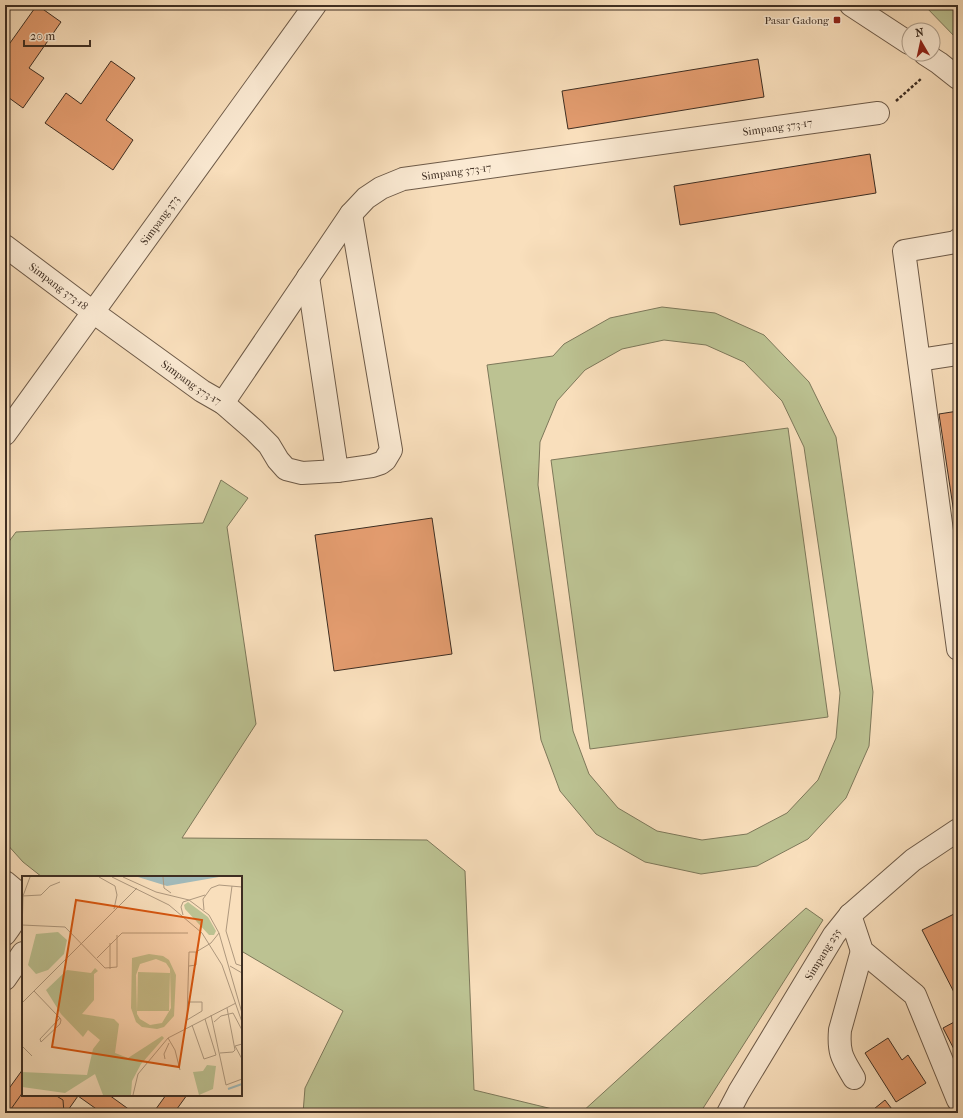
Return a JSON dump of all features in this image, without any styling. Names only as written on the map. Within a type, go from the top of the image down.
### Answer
[{"type":"street","name":"Simpang 373","points":[[5,434],[93,312],[301,15],[314,5]]},
{"type":"street","points":[[851,5],[901,38]]},
{"type":"street","points":[[937,62],[958,78]]},
{"type":"street","name":"Simpang 373-17","points":[[93,312],[202,391],[223,403],[350,214],[366,198],[382,188],[403,179],[878,113]]},
{"type":"street","points":[[223,403],[270,445],[278,460],[286,469],[302,473],[337,471],[372,466],[381,463],[388,456],[390,450],[350,214]]},
{"type":"street","name":"Simpang 373-18","points":[[5,246],[93,312]]},
{"type":"street","points":[[957,247],[904,251],[957,627],[958,649]]},
{"type":"street","points":[[308,277],[337,471]]},
{"type":"street","points":[[919,360],[958,354]]},
{"type":"street","name":"Simpang 235","points":[[728,1113],[739,1092],[830,942],[850,915],[913,860],[958,830]]},
{"type":"street","points":[[5,882],[22,896],[20,908],[16,918],[5,934]]},
{"type":"street","points":[[850,915],[862,951],[915,995],[958,1100]]},
{"type":"street","points":[[854,1078],[840,1054],[839,1041],[840,1030],[862,951]]},
{"type":"street","points":[[5,979],[22,954]]},
{"type":"path","points":[[878,113],[902,96],[929,62]]},
{"type":"green space","points":[[924,5],[958,5],[958,40],[941,22]]},
{"type":"green space","points":[[662,307],[715,313],[764,335],[809,382],[836,437],[873,692],[869,746],[846,798],[808,839],[757,866],[701,874],[645,862],[596,834],[560,791],[541,740],[487,365],[553,356],[564,344],[610,318]],"holes":[[[664,340],[706,345],[744,362],[782,401],[804,447],[840,693],[836,738],[818,780],[787,813],[747,834],[702,840],[657,831],[618,808],[589,774],[573,731],[538,485],[540,442],[557,401],[585,370],[622,349]]]},
{"type":"green space","points":[[788,428],[828,717],[590,749],[551,460]]},
{"type":"green space","points":[[221,480],[248,498],[227,527],[256,724],[182,838],[427,840],[465,871],[474,1090],[569,1113],[303,1113],[305,1088],[343,1011],[243,952],[242,954],[242,876],[41,876],[23,862],[5,842],[5,547],[16,532],[203,523]]},
{"type":"green space","points":[[806,908],[823,920],[700,1113],[581,1113]]},
{"type":"building","points":[[37,5],[61,22],[29,68],[44,78],[23,108],[5,95],[5,50]]},
{"type":"building","points":[[758,59],[764,97],[568,129],[562,91]]},
{"type":"building","points":[[111,61],[135,78],[106,120],[133,140],[113,170],[45,123],[66,93],[81,104]]},
{"type":"building","points":[[870,154],[876,193],[680,225],[674,186]]},
{"type":"building","points":[[958,411],[958,540],[939,414]]},
{"type":"building","points":[[432,518],[452,654],[334,671],[315,535]]},
{"type":"building","points":[[958,912],[958,1000],[922,930]]},
{"type":"building","points":[[958,1020],[958,1055],[957,1055],[943,1028]]},
{"type":"building","points":[[888,1038],[902,1060],[908,1055],[926,1083],[896,1102],[865,1053]]},
{"type":"building","points":[[22,1070],[22,1096],[78,1096],[66,1113],[5,1113],[5,1094]]},
{"type":"building","points":[[22,1093],[22,1096],[57,1096],[63,1100],[64,1113],[12,1113],[11,1109]]},
{"type":"building","points":[[78,1096],[110,1096],[134,1113],[102,1113]]},
{"type":"building","points":[[165,1096],[186,1096],[174,1113],[153,1113]]},
{"type":"building","points":[[885,1100],[895,1113],[869,1113]]},
{"type":"place","name":"Pasar Gadong","points":[[837,20]]}]
